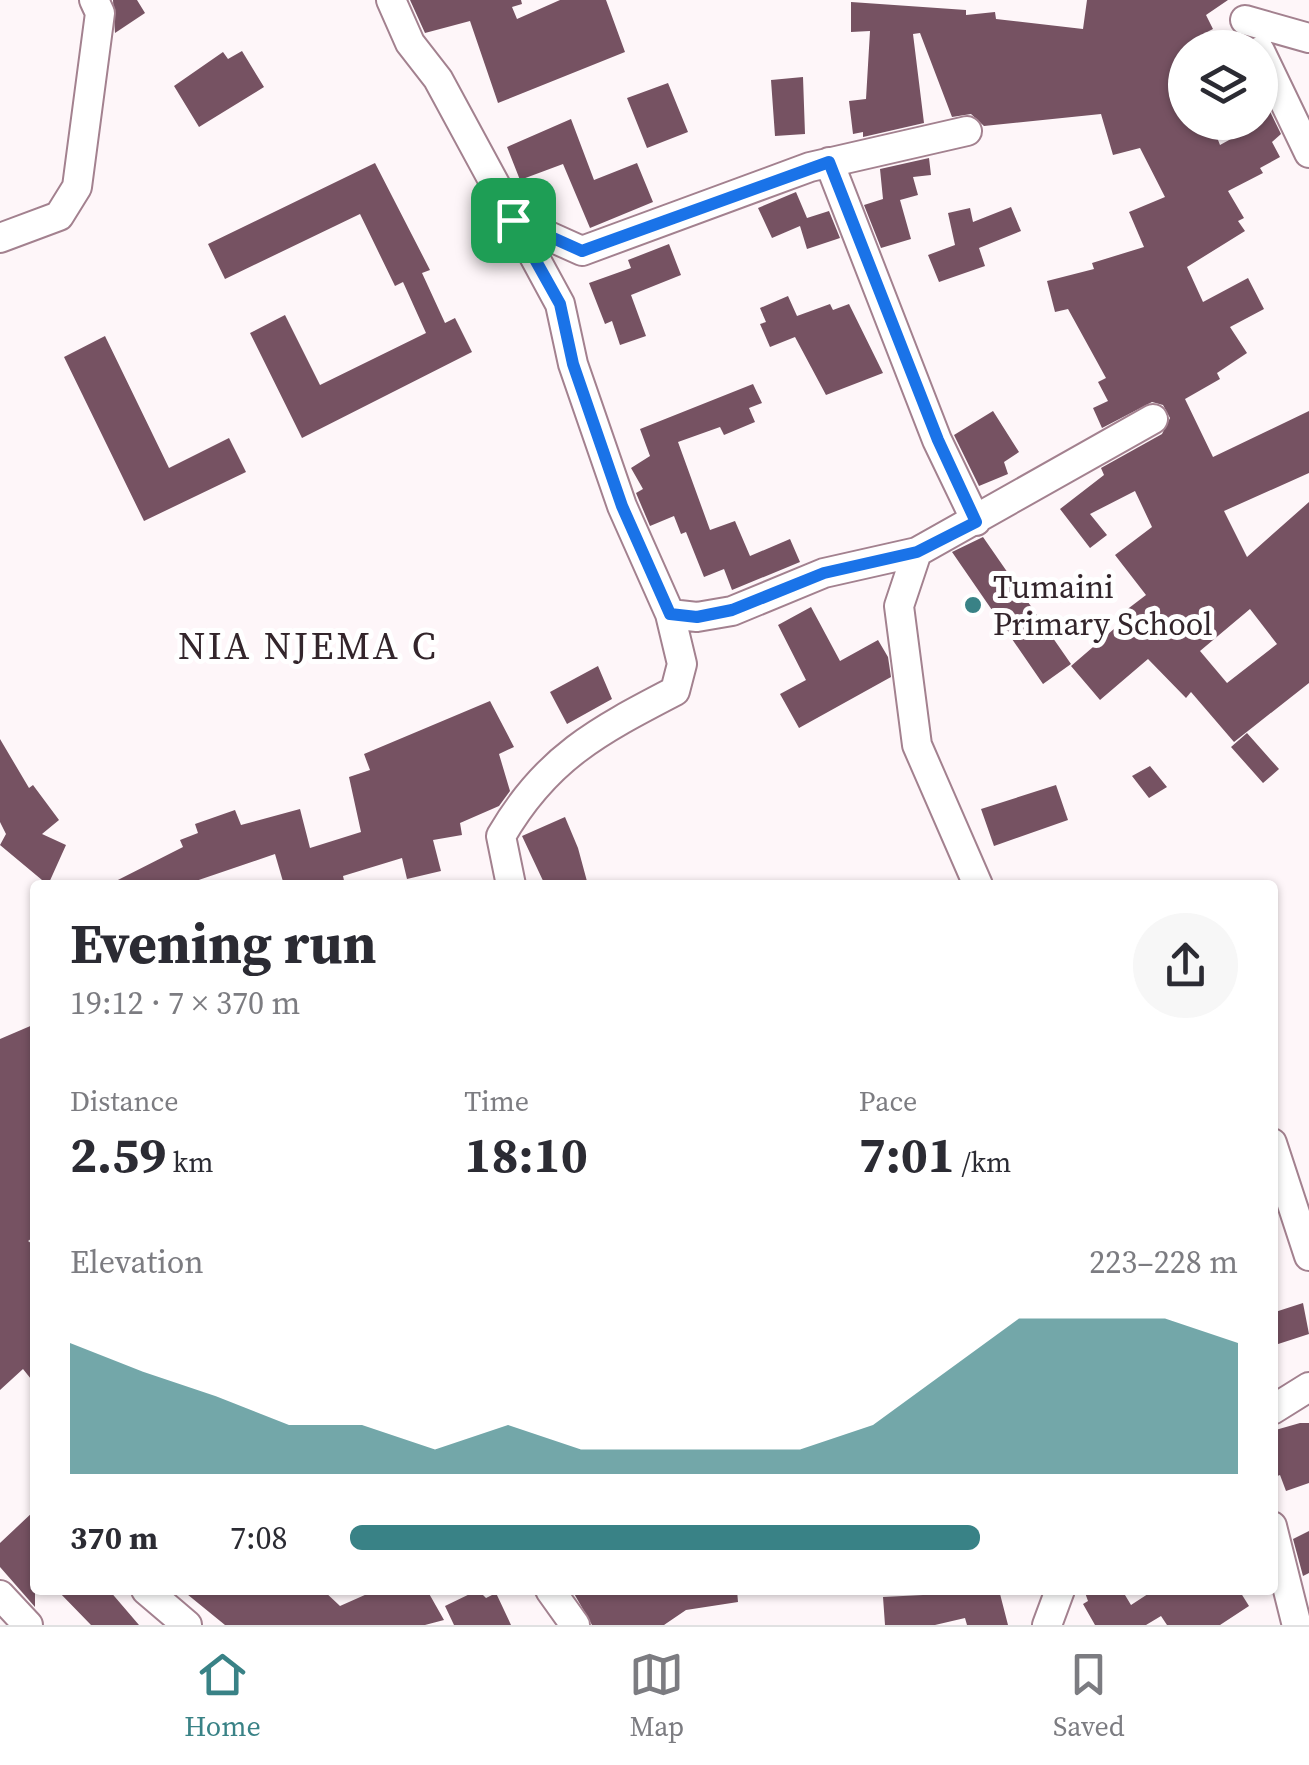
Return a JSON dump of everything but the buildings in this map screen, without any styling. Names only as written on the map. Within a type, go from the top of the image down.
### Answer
[{"type":"street","points":[[0,238],[59,216],[78,186],[100,13],[94,0]]},
{"type":"street","points":[[390,0],[410,43],[438,79],[560,304],[573,364],[617,491],[670,614],[682,664],[679,684],[590,735],[543,776],[501,836],[511,880]]},
{"type":"street","points":[[1239,10],[1309,38]]},
{"type":"street","points":[[1278,89],[1309,153]]},
{"type":"street","points":[[560,304],[568,272],[582,251],[829,162],[967,131]]},
{"type":"street","points":[[829,162],[938,440],[976,522]]},
{"type":"street","points":[[513,220],[582,251]]},
{"type":"street","points":[[670,614],[697,617],[732,610],[824,573],[917,552],[1154,419]]},
{"type":"street","points":[[917,552],[898,606],[916,745],[976,880]]},
{"type":"street","points":[[1278,1161],[1309,1256]]},
{"type":"street","points":[[1278,1406],[1309,1387]]},
{"type":"street","points":[[1278,1546],[1299,1618]]},
{"type":"street","points":[[152,1595],[186,1625]]},
{"type":"street","points":[[554,1595],[575,1625]]},
{"type":"street","points":[[1047,1625],[1058,1595]]},
{"type":"street","points":[[0,1596],[28,1625]]},
{"type":"place","name":"Tumaini Primary School","points":[[973,605]]},
{"type":"district","name":"NIA NJEMA C","points":[[308,646]]},
{"type":"route","points":[[829,162],[938,440],[976,522],[917,552],[824,573],[732,610],[697,617],[670,614],[622,506],[573,364],[560,304],[513,220],[568,248],[582,251],[829,162]]}]
